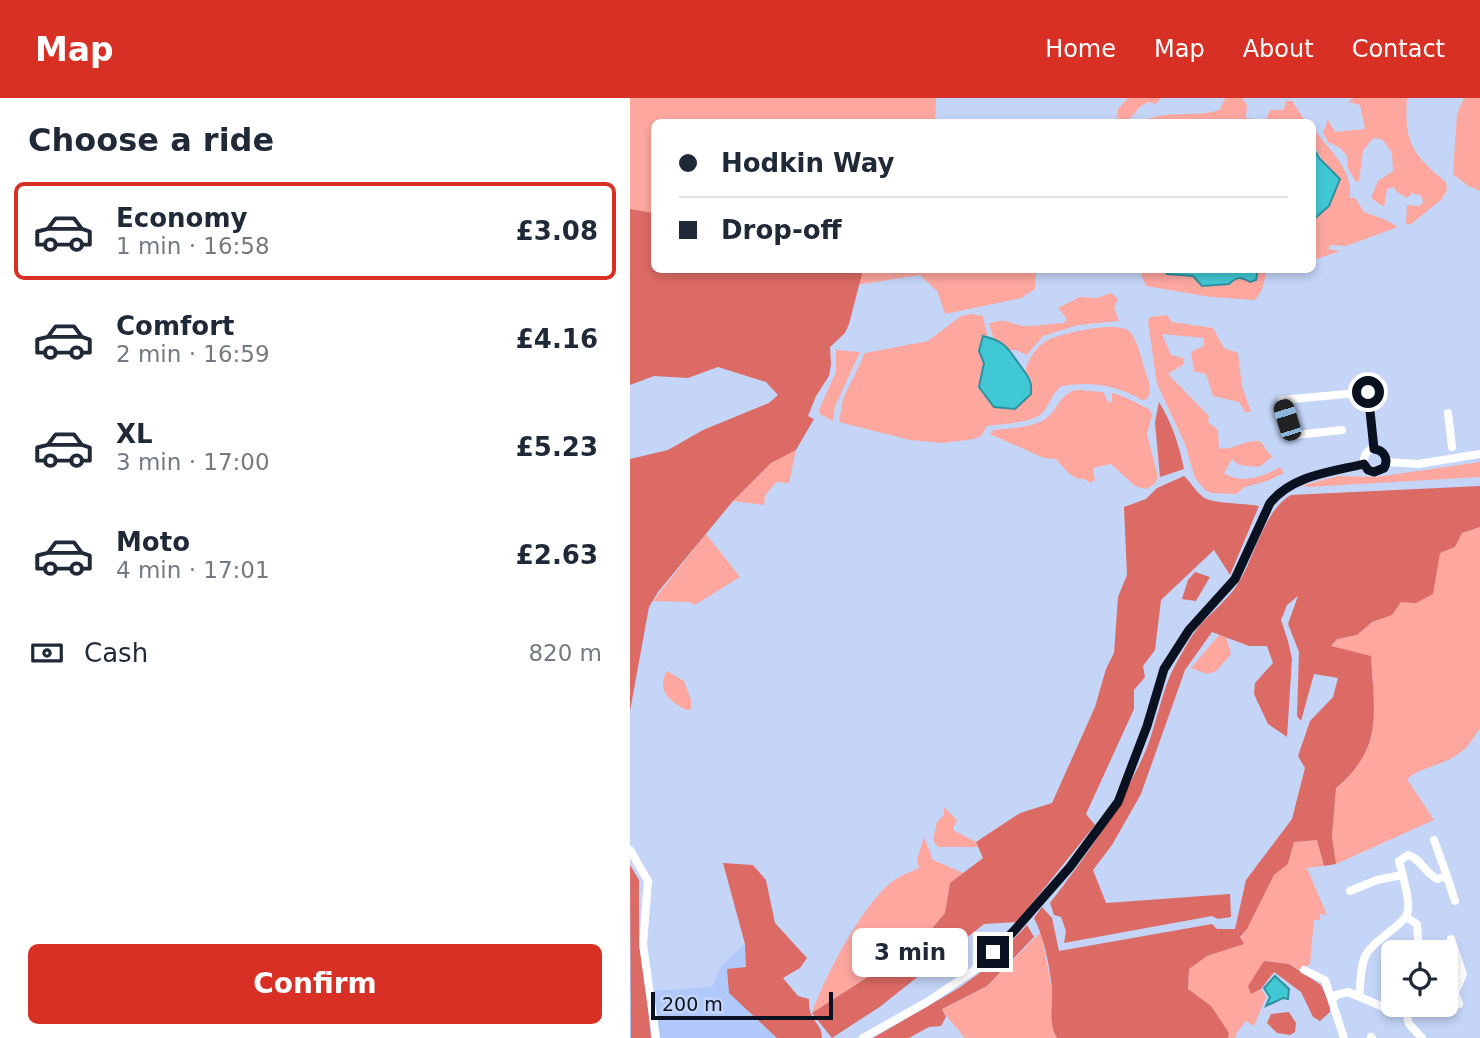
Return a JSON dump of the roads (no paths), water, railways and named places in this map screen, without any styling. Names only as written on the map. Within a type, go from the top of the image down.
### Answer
[{"type":"street","points":[[1367,380],[1374,449]]},
{"type":"street","points":[[1342,430],[1296,435],[1287,420],[1282,400],[1368,392]]},
{"type":"street","points":[[1448,413],[1452,447]]},
{"type":"street","points":[[1374,449],[1383,452],[1387,462],[1378,472],[1368,470],[1364,464],[1365,454],[1374,449]]},
{"type":"street","points":[[1387,462],[1418,464],[1480,454]]},
{"type":"street","points":[[863,1038],[927,1002],[973,971],[1013,932],[1070,867],[1118,802],[1147,726],[1164,669],[1189,630],[1235,579],[1270,503],[1294,483],[1318,474],[1364,464]]},
{"type":"street","points":[[1434,840],[1455,901]]},
{"type":"street","points":[[630,850],[648,881],[643,944],[656,1038]]},
{"type":"street","points":[[1359,996],[1365,956],[1378,938],[1396,928],[1409,909],[1399,861],[1408,855],[1417,858],[1429,874],[1437,878],[1447,876]]},
{"type":"street","points":[[1350,891],[1377,880],[1402,875]]},
{"type":"street","points":[[1406,917],[1417,924],[1418,940]]},
{"type":"street","points":[[1458,959],[1463,974],[1458,986]]},
{"type":"street","points":[[1304,970],[1325,980],[1344,1038]]},
{"type":"street","points":[[1332,1001],[1336,995],[1348,992],[1381,1006]]},
{"type":"street","points":[[1407,1017],[1409,1024],[1422,1038]]}]
